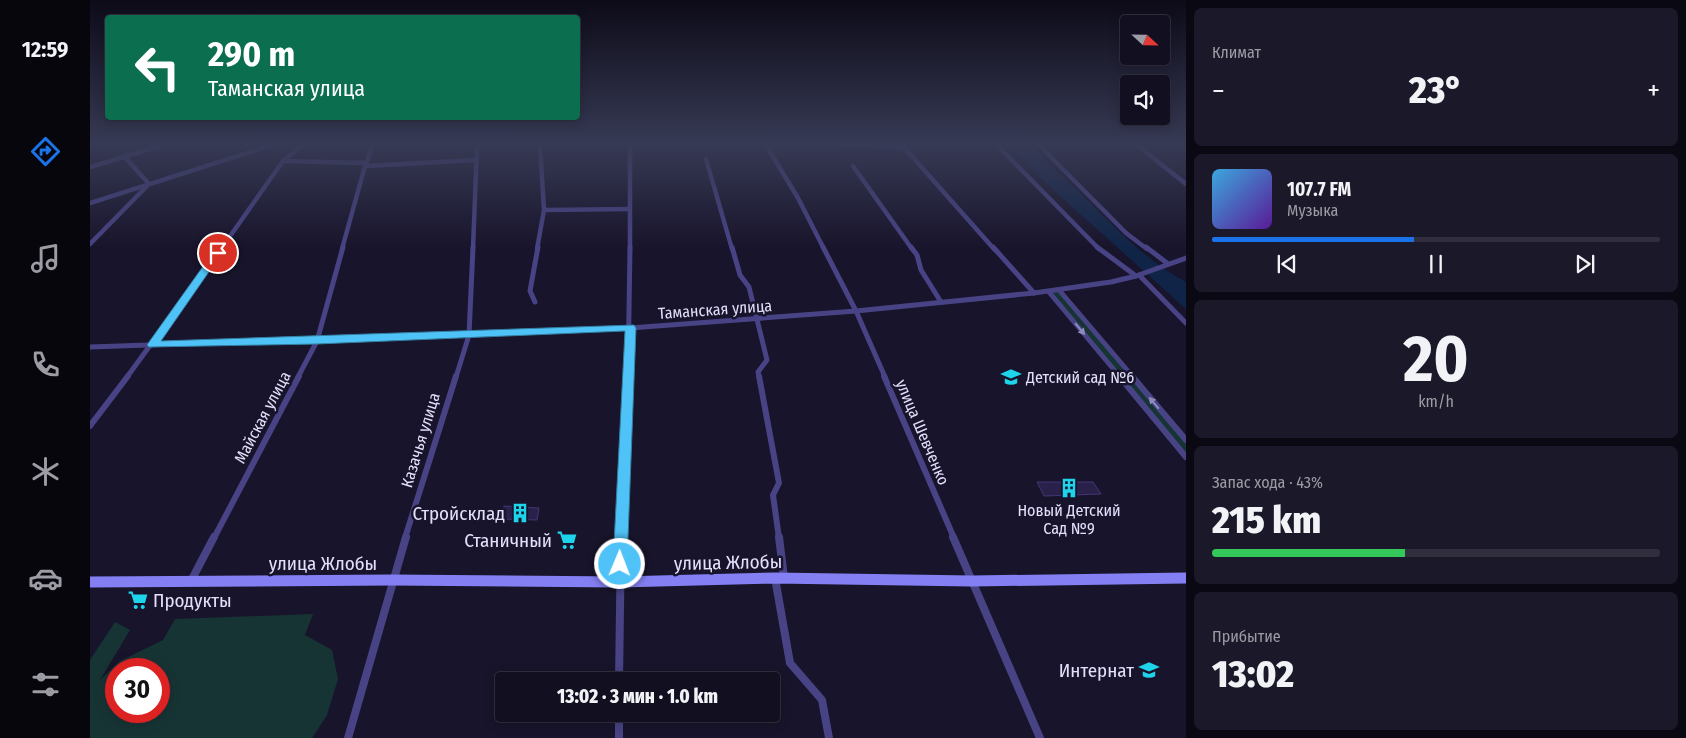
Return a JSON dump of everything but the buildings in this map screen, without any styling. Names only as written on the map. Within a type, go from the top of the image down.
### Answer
[{"type":"street","points":[[145,179],[149,184]]},
{"type":"street","points":[[90,203],[163,179]]},
{"type":"street","points":[[90,426],[152,345],[270,179]]},
{"type":"street","name":"Майская улица","points":[[191,581],[317,341],[362,179]]},
{"type":"street","name":"Казачья улица","points":[[348,738],[392,580],[469,335],[476,179]]},
{"type":"street","points":[[535,302],[530,290],[544,210],[542,179]]},
{"type":"street","points":[[619,672],[621,512],[630,328],[629,179]]},
{"type":"street","points":[[712,179],[740,275],[749,287],[767,360],[758,372],[779,483],[773,495],[790,663],[822,700],[829,738]]},
{"type":"street","name":"улица Шевченко","points":[[787,179],[856,311],[1040,738]]},
{"type":"street","points":[[863,179],[917,255],[921,270],[941,302]]},
{"type":"street","points":[[933,179],[1034,293]]},
{"type":"street","points":[[1031,179],[1102,252],[1137,275],[1186,323]]},
{"type":"street","points":[[1073,179],[1126,233],[1167,263]]},
{"type":"street","points":[[90,244],[149,184]]},
{"type":"street","points":[[544,210],[629,209]]},
{"type":"street","name":"Таманская улица","points":[[90,347],[317,341],[630,328],[856,311],[1049,292],[1111,282],[1186,258]]},
{"type":"street","points":[[1059,290],[1186,440]]},
{"type":"street","points":[[1049,292],[1186,457]]},
{"type":"street","name":"улица Жлобы","points":[[90,582],[392,580],[620,582],[780,578],[972,581],[1186,578]]},
{"type":"street","points":[[618,722],[619,738]]},
{"type":"green space","points":[[1059,291],[1186,441],[1186,458],[1051,292]]},
{"type":"green space","points":[[313,614],[305,635],[332,650],[338,679],[327,715],[312,738],[90,738],[90,660],[115,622],[130,630],[113,658],[105,658],[105,672],[100,680],[105,675],[105,723],[170,723],[170,658],[126,658],[163,640],[175,619]]},
{"type":"water","points":[[1042,179],[1065,179],[1141,251],[1170,273],[1186,282],[1186,309]]},
{"type":"place","name":"Детский сад №6","points":[[1011,377]]},
{"type":"place","name":"Новый Детский Сад №9","points":[[1069,488]]},
{"type":"place","name":"Стройсклад","points":[[520,513]]},
{"type":"place","name":"Станичный","points":[[567,540]]},
{"type":"place","name":"Продукты","points":[[138,600]]},
{"type":"place","name":"Интернат","points":[[1149,670]]},
{"type":"route","points":[[218,253],[152,345],[317,341],[630,328],[620,564]]}]
